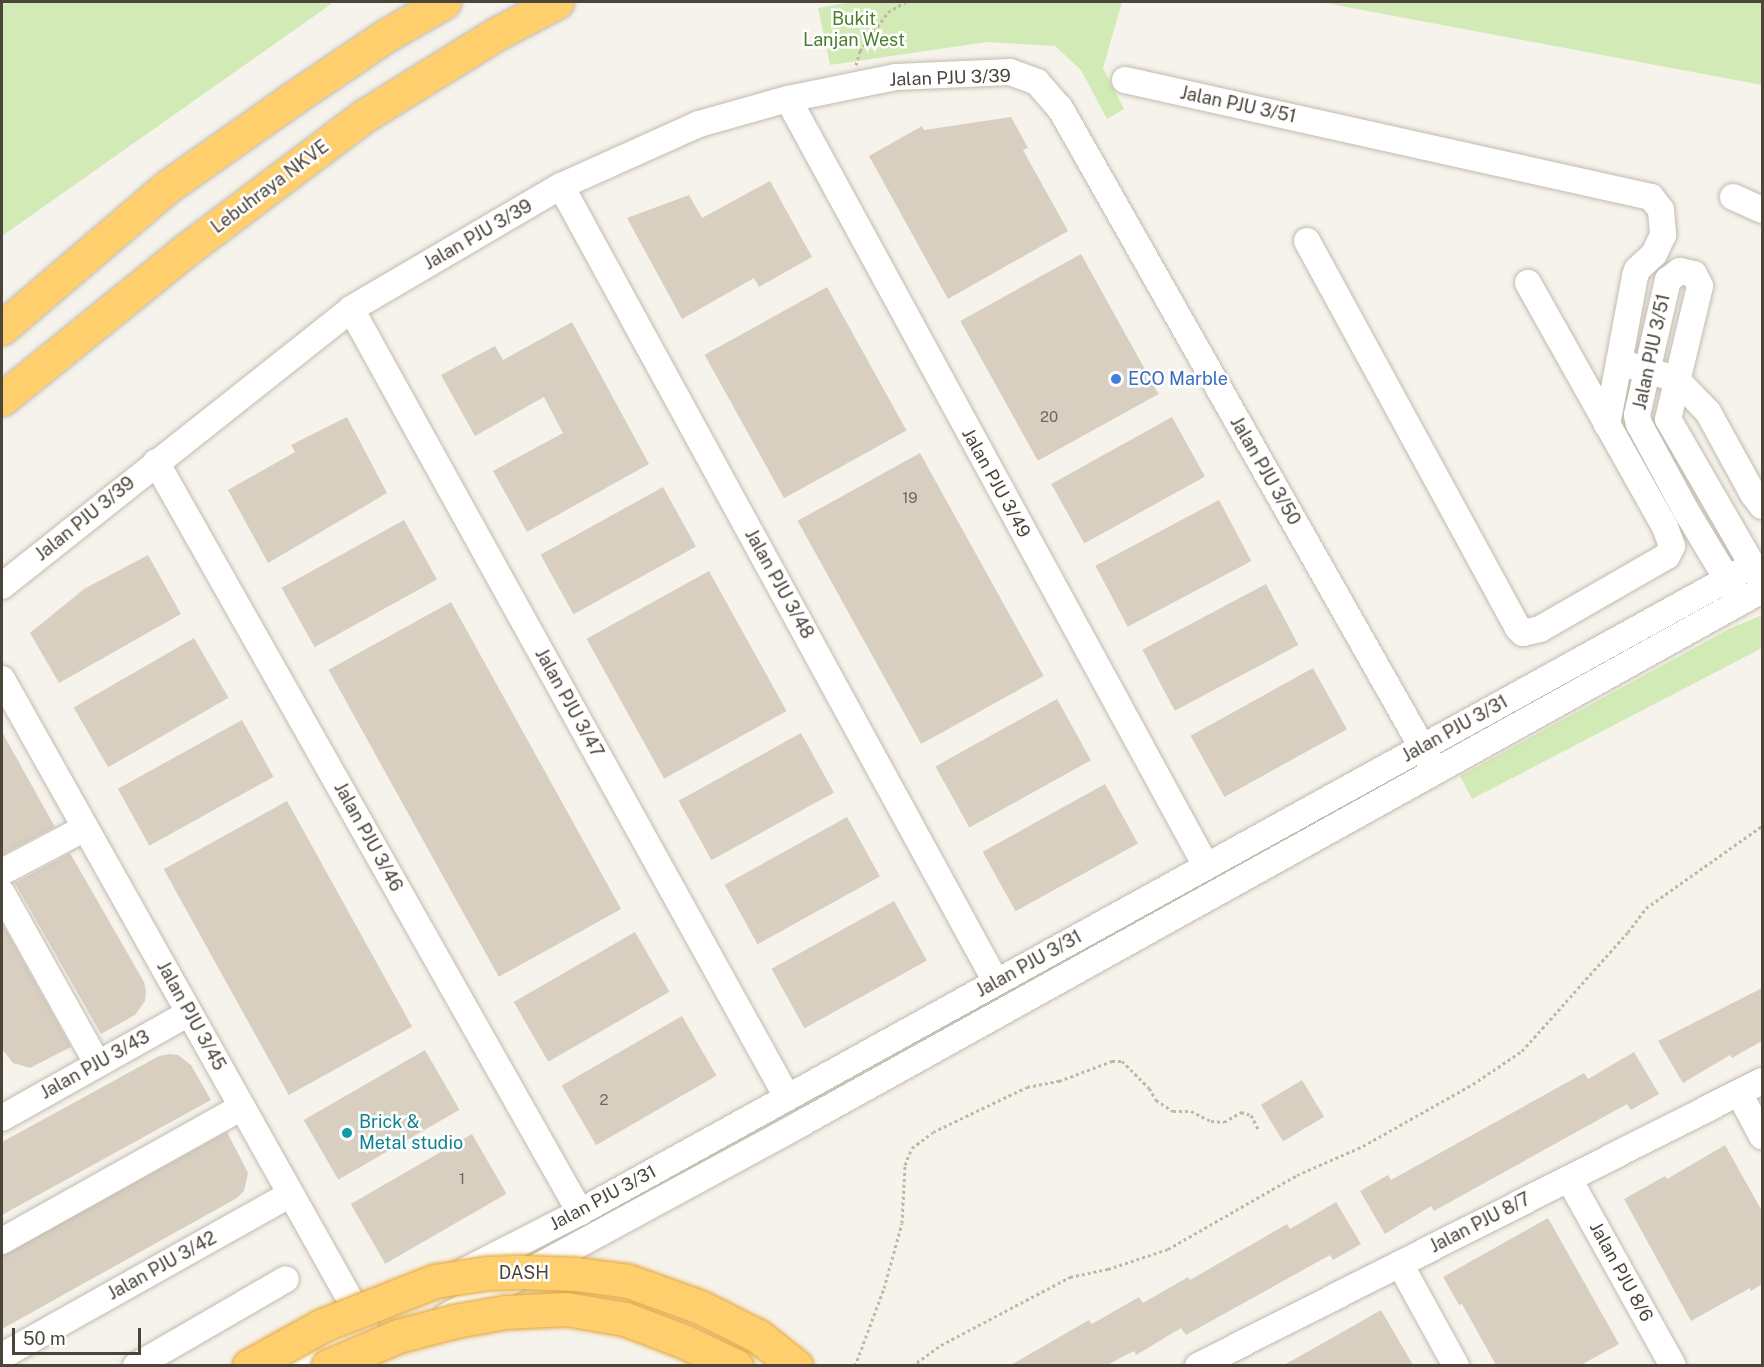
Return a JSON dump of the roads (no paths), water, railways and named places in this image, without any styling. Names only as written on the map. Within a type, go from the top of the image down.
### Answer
[{"type":"highway","points":[[2,328],[167,187],[387,35],[444,2]]},
{"type":"highway","name":"Lebuhraya NKVE","points":[[2,399],[186,250],[364,116],[496,34],[557,2]]},
{"type":"highway","name":"DASH","points":[[249,1365],[323,1325],[425,1285],[488,1273],[521,1272],[576,1274],[628,1281],[698,1306],[758,1336],[796,1365]]},
{"type":"highway","name":"DASH","points":[[328,1365],[398,1336],[455,1321],[505,1312],[566,1309],[625,1319],[683,1341],[736,1365]]},
{"type":"street","name":"Jalan PJU 3/39","points":[[2,586],[351,309],[561,186],[699,124],[788,99],[896,77],[1010,72],[1037,82]]},
{"type":"street","name":"Jalan PJU 3/51","points":[[1125,80],[1637,193],[1651,198],[1661,210],[1664,235],[1654,254],[1637,270],[1619,362]]},
{"type":"street","name":"Jalan PJU 3/50","points":[[1037,82],[1060,108],[1435,770]]},
{"type":"street","name":"Jalan PJU 3/49","points":[[788,99],[1206,867]]},
{"type":"street","name":"Jalan PJU 3/48","points":[[561,186],[996,982]]},
{"type":"street","points":[[1733,197],[1762,210]]},
{"type":"street","points":[[1307,241],[1518,628],[1523,633],[1540,629],[1667,556],[1672,546],[1665,527],[1528,283]]},
{"type":"street","name":"Jalan PJU 3/51","points":[[1752,596],[1728,579],[1684,509],[1639,424],[1638,415],[1668,280],[1676,273],[1687,271],[1694,274],[1700,286],[1668,419],[1758,573]]},
{"type":"street","name":"Jalan PJU 3/47","points":[[351,309],[787,1097]]},
{"type":"street","points":[[1607,425],[1619,362],[1676,379],[1708,412],[1753,494],[1762,506]]},
{"type":"street","name":"Jalan PJU 3/46","points":[[156,462],[580,1212]]},
{"type":"street","name":"Jalan PJU 3/31","points":[[284,1365],[363,1322],[580,1212],[1728,579],[1758,573]]},
{"type":"street","name":"Jalan PJU 3/31","points":[[356,1365],[802,1123],[1752,596]]},
{"type":"street","name":"Jalan PJU 3/45","points":[[2,679],[380,1353]]},
{"type":"street","points":[[2,872],[85,828]]},
{"type":"street","points":[[2,893],[97,1063]]},
{"type":"street","name":"Jalan PJU 3/43","points":[[4,1111],[189,1013]]},
{"type":"street","name":"Jalan PJU 8/7","points":[[1198,1365],[1237,1357],[1400,1264],[1762,1081]]},
{"type":"street","points":[[1739,1093],[1762,1136]]},
{"type":"street","points":[[2,1241],[242,1107]]},
{"type":"street","name":"Jalan PJU 8/6","points":[[1569,1179],[1673,1365]]},
{"type":"street","name":"Jalan PJU 3/42","points":[[2,1356],[291,1194]]},
{"type":"street","points":[[1400,1264],[1456,1365]]},
{"type":"street","points":[[136,1365],[286,1279]]},
{"type":"place","name":"ECO Marble","points":[[1116,379]]},
{"type":"place","name":"Brick & Metal studio","points":[[347,1133]]},
{"type":"park label","name":"Bukit Lanjan West","points":[[854,30]]}]
